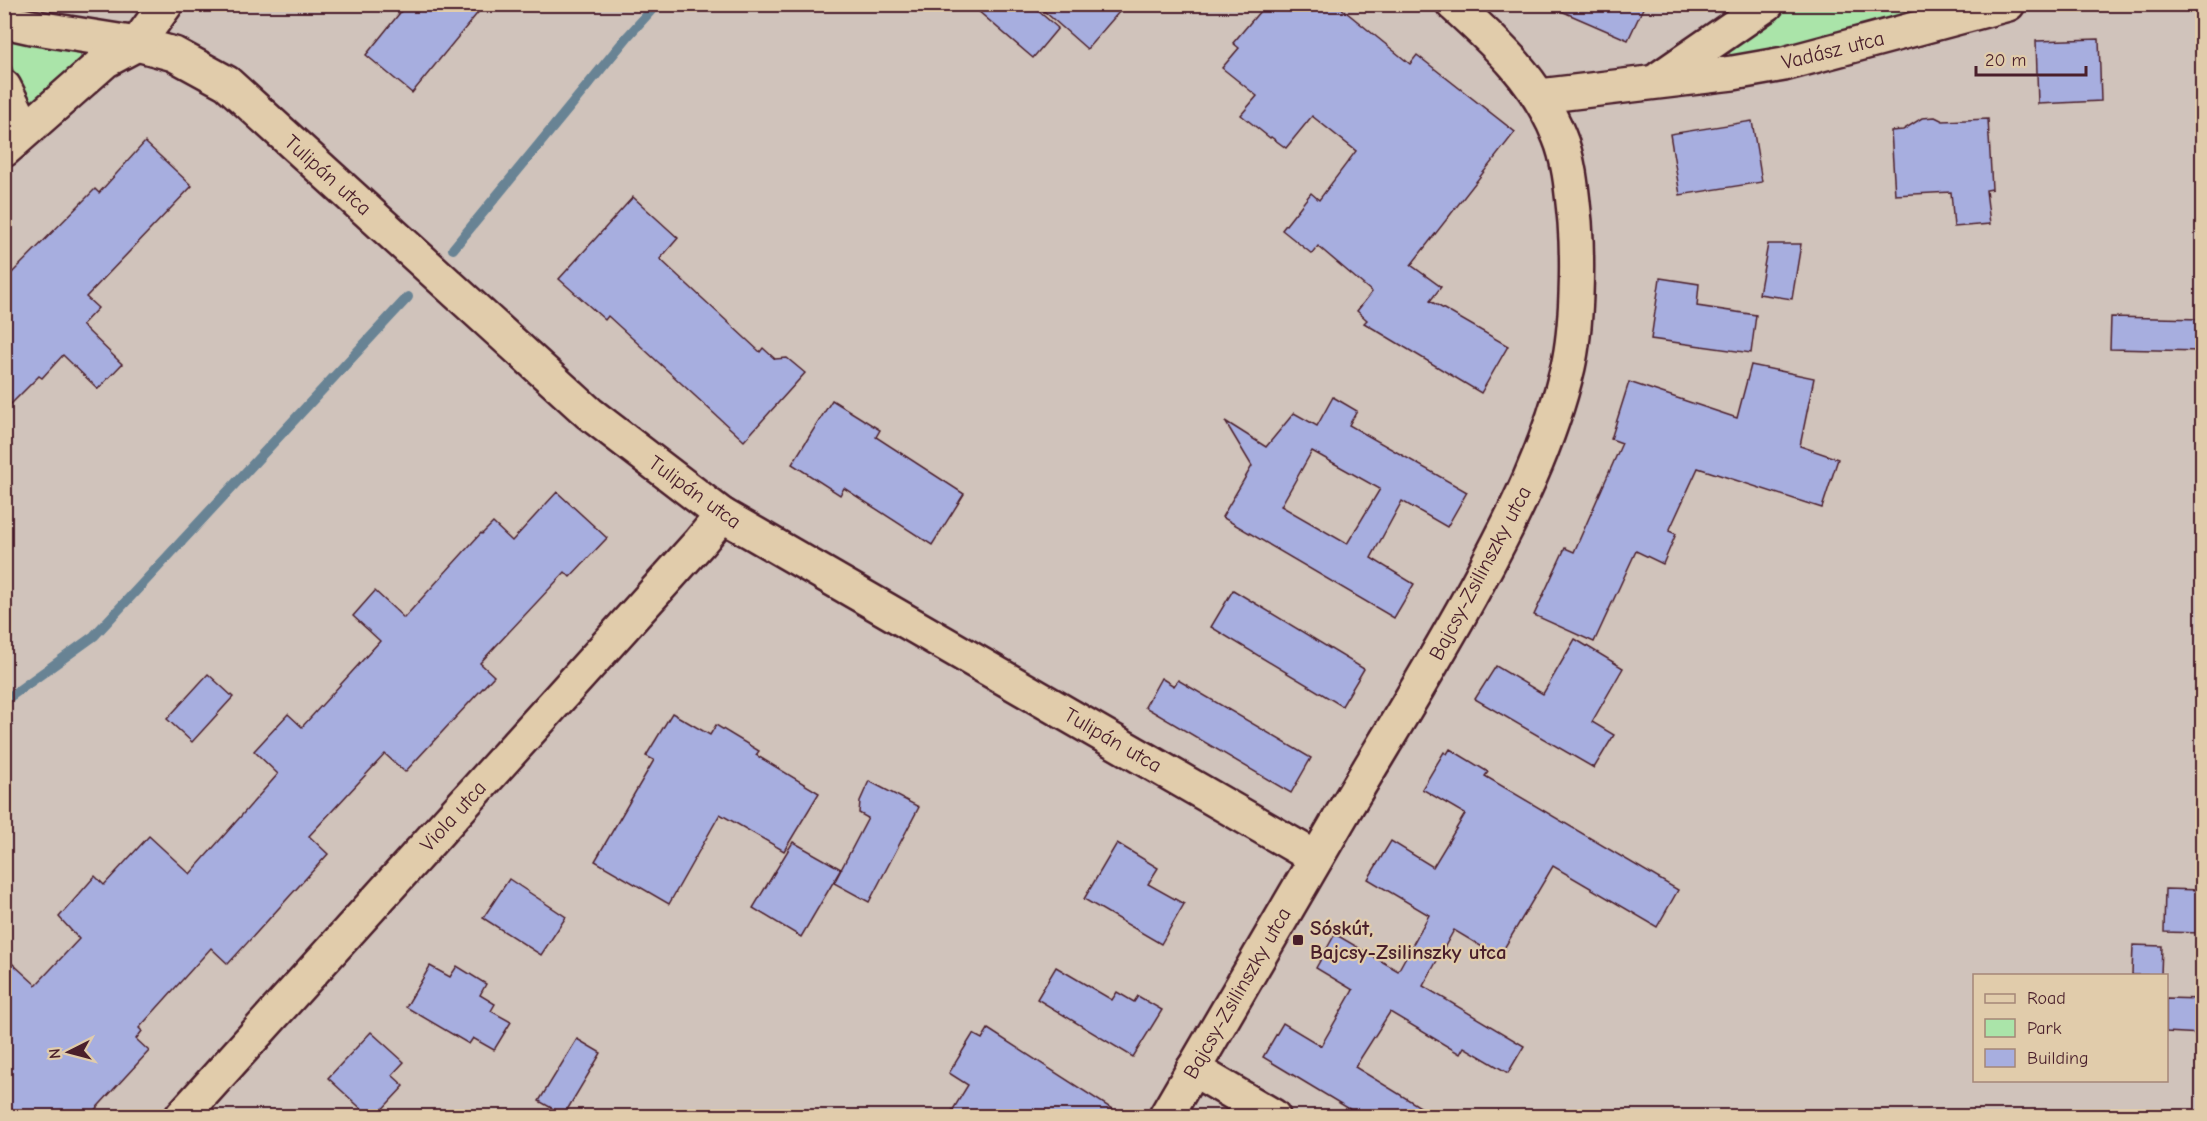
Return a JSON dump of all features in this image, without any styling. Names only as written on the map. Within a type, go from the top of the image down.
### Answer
[{"type":"street","points":[[4,87],[15,140],[105,61],[137,44],[166,4]]},
{"type":"street","name":"Bajcsy-Zsilinszky utca","points":[[1166,1116],[1316,858],[1455,626],[1528,485],[1551,425],[1566,375],[1575,308],[1576,242],[1571,187],[1561,138],[1540,96],[1504,50],[1453,4]]},
{"type":"street","name":"Vadász utca","points":[[1655,81],[1767,4]]},
{"type":"street","name":"Vadász utca","points":[[1540,96],[1733,73],[1784,64],[2008,4]]},
{"type":"street","name":"Tulipán utca","points":[[4,21],[137,44],[174,54],[227,83],[589,413],[722,515],[1316,858]]},
{"type":"street","name":"Viola utca","points":[[182,1116],[722,515]]},
{"type":"street","points":[[1193,1069],[1273,1116]]},
{"type":"green space","points":[[1782,5],[1958,5],[1778,53],[1731,57],[1730,47]]},
{"type":"green space","points":[[4,34],[77,48],[81,56],[79,65],[39,100],[32,101],[27,97],[5,54]]},
{"type":"building","points":[[407,4],[485,4],[412,93],[366,55]]},
{"type":"building","points":[[970,4],[1030,4],[1058,28],[1033,58]]},
{"type":"building","points":[[1036,4],[1126,4],[1087,49]]},
{"type":"building","points":[[1266,4],[1336,4],[1410,64],[1417,55],[1515,132],[1411,265],[1441,287],[1430,301],[1508,346],[1481,393],[1364,323],[1367,320],[1357,311],[1372,292],[1318,246],[1312,254],[1282,230],[1311,193],[1319,200],[1356,151],[1312,116],[1286,148],[1241,115],[1257,96],[1222,68],[1239,48],[1233,43]]},
{"type":"building","points":[[1545,4],[1645,4],[1628,40]]},
{"type":"building","points":[[2099,39],[2101,101],[2038,104],[2036,41]]},
{"type":"building","points":[[1935,117],[1943,121],[1988,119],[1992,189],[1986,190],[1990,224],[1954,227],[1951,192],[1895,195],[1891,131],[1903,130],[1922,118]]},
{"type":"building","points":[[1752,121],[1762,182],[1680,195],[1670,134]]},
{"type":"building","points":[[145,142],[192,186],[86,297],[98,308],[82,325],[122,364],[98,389],[63,355],[42,378],[39,376],[4,411],[4,281],[95,189],[99,193]]},
{"type":"building","points":[[633,197],[678,238],[660,259],[760,352],[763,348],[775,359],[787,358],[805,373],[744,441],[608,316],[605,320],[559,279]]},
{"type":"building","points":[[1768,244],[1801,244],[1792,299],[1759,294]]},
{"type":"building","points":[[1660,278],[1699,284],[1697,306],[1756,315],[1751,353],[1651,339]]},
{"type":"building","points":[[2111,317],[2202,319],[2202,351],[2110,349]]},
{"type":"building","points":[[1751,365],[1814,378],[1800,446],[1838,459],[1822,508],[1698,468],[1669,531],[1676,534],[1663,564],[1636,551],[1594,642],[1534,615],[1565,548],[1574,552],[1622,443],[1611,439],[1629,382],[1737,418]]},
{"type":"building","points":[[1333,397],[1357,411],[1349,425],[1467,492],[1447,527],[1402,501],[1371,558],[1414,584],[1394,618],[1222,517],[1252,466],[1225,421],[1266,447],[1294,413],[1317,426]],"holes":[[[1312,451],[1380,489],[1347,544],[1281,506]]]},
{"type":"building","points":[[832,400],[880,430],[876,437],[964,494],[932,545],[844,488],[840,495],[792,464]]},
{"type":"building","points":[[557,492],[607,538],[570,577],[565,572],[480,663],[494,676],[405,772],[385,754],[309,836],[328,854],[228,964],[211,948],[139,1028],[142,1031],[136,1039],[149,1051],[89,1116],[20,1116],[4,1103],[4,956],[36,985],[79,939],[59,917],[95,876],[104,885],[149,836],[190,874],[278,774],[254,751],[288,714],[302,727],[380,641],[353,616],[375,591],[404,618],[481,533],[493,523],[512,541]]},
{"type":"building","points":[[1233,590],[1364,669],[1342,706],[1211,627]]},
{"type":"building","points":[[1575,639],[1623,668],[1592,722],[1614,735],[1594,768],[1475,699],[1496,666],[1543,694]]},
{"type":"building","points":[[208,674],[233,697],[192,742],[167,719]]},
{"type":"building","points":[[1161,678],[1174,686],[1178,680],[1311,758],[1291,793],[1145,707]]},
{"type":"building","points":[[672,713],[710,735],[716,725],[759,751],[756,755],[819,793],[784,851],[720,814],[669,904],[595,861],[654,760],[646,756]]},
{"type":"building","points":[[1450,749],[1488,772],[1485,776],[1678,890],[1657,927],[1553,866],[1499,957],[1454,930],[1423,986],[1524,1046],[1508,1073],[1464,1047],[1460,1054],[1390,1012],[1355,1067],[1435,1116],[1361,1116],[1263,1057],[1283,1023],[1321,1046],[1353,990],[1316,968],[1335,934],[1398,971],[1429,915],[1368,879],[1391,841],[1433,867],[1465,814],[1422,789],[1444,752],[1447,754]]},
{"type":"building","points":[[869,781],[919,807],[869,902],[834,883],[868,818],[859,813],[860,801]]},
{"type":"building","points":[[793,842],[841,869],[801,937],[753,908]]},
{"type":"building","points":[[1117,843],[1158,868],[1148,884],[1184,904],[1161,944],[1084,899]]},
{"type":"building","points":[[509,879],[566,917],[541,955],[483,918]]},
{"type":"building","points":[[2165,889],[2202,890],[2202,933],[2164,932]]},
{"type":"building","points":[[2133,945],[2162,946],[2161,974],[2132,974]]},
{"type":"building","points":[[430,966],[450,977],[457,966],[486,984],[480,995],[495,1004],[491,1011],[511,1022],[494,1050],[473,1038],[469,1044],[406,1007]]},
{"type":"building","points":[[1056,967],[1112,1000],[1117,992],[1134,1002],[1138,996],[1162,1010],[1133,1057],[1037,999]]},
{"type":"building","points":[[2168,998],[2202,999],[2202,1034],[2168,1032]]},
{"type":"building","points":[[988,1029],[1123,1116],[949,1116],[968,1085],[949,1073],[973,1034],[982,1039]]},
{"type":"building","points":[[371,1032],[404,1062],[392,1075],[404,1086],[376,1116],[369,1116],[328,1078]]},
{"type":"building","points":[[577,1039],[601,1053],[564,1115],[539,1101]]},
{"type":"waterway","points":[[453,249],[628,36],[657,4]]},
{"type":"waterway","points":[[4,701],[94,636],[408,297]]},
{"type":"place","name":"Sóskút, Bajcsy-Zsilinszky utca","points":[[1298,940]]}]
